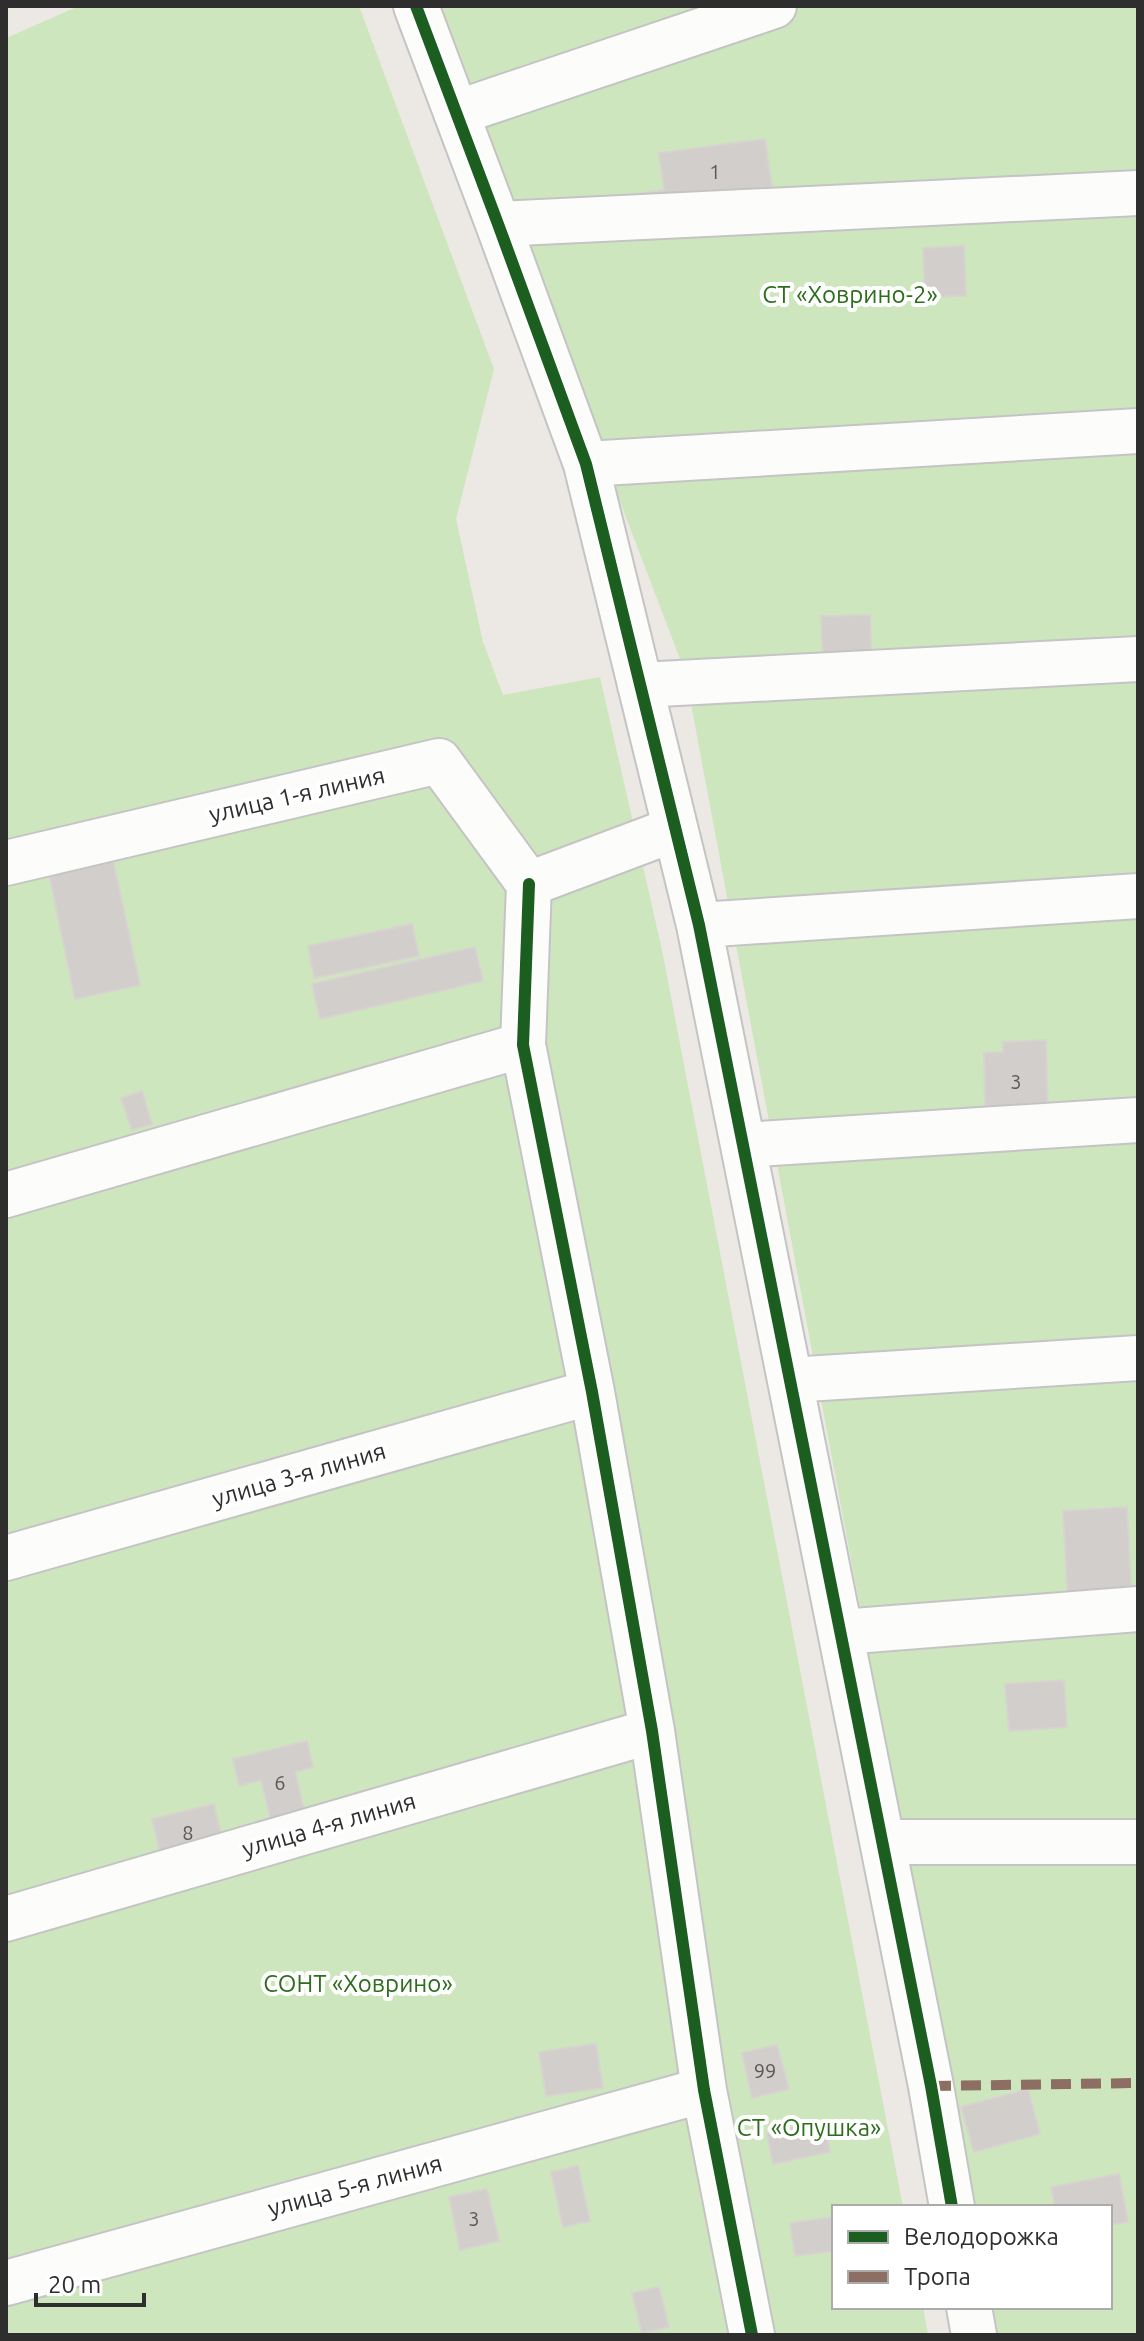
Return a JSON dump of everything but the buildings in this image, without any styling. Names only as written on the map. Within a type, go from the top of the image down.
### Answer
[{"type":"street","points":[[416,6],[586,464],[699,925],[883,1842],[952,2205]]},
{"type":"street","points":[[456,113],[774,6]]},
{"type":"street","points":[[498,224],[1138,193]]},
{"type":"street","points":[[586,464],[1138,431]]},
{"type":"street","points":[[640,685],[1138,659]]},
{"type":"street","name":"улица 1-я линия","points":[[6,863],[439,761],[529,884]]},
{"type":"street","points":[[675,829],[529,884],[523,1045],[592,1392],[652,1731],[704,2090],[752,2335]]},
{"type":"street","points":[[699,925],[1138,896]]},
{"type":"street","points":[[6,1195],[523,1045]]},
{"type":"street","points":[[743,1145],[1138,1120]]},
{"type":"street","points":[[790,1380],[1138,1358]]},
{"type":"street","name":"улица 3-я линия","points":[[6,1558],[592,1392]]},
{"type":"street","points":[[841,1632],[1138,1609]]},
{"type":"street","name":"улица 4-я линия","points":[[6,1919],[652,1731]]},
{"type":"street","points":[[883,1842],[1138,1842]]},
{"type":"street","name":"улица 5-я линия","points":[[6,2283],[704,2090]]},
{"type":"street","points":[[969,2309],[974,2335]]},
{"type":"green space","name":"СОНТ «Ховрино»","points":[[79,6],[359,6],[494,369],[456,519],[483,642],[503,695],[600,677],[662,950],[903,2205],[832,2205],[832,2309],[923,2309],[928,2335],[6,2335],[6,38]]},
{"type":"green space","name":"СТ «Ховрино-2»","points":[[431,6],[1138,6],[1138,2335],[994,2335],[989,2309],[1112,2309],[1112,2205],[972,2205],[685,672]]},
{"type":"marked path","points":[[931,2086],[1138,2083]]},
{"type":"cycle path","points":[[416,6],[586,464],[699,925],[931,2086],[952,2205]]},
{"type":"cycle path","points":[[529,884],[523,1045],[592,1392],[652,1731],[704,2090],[752,2335]]},
{"type":"park label","name":"СТ «Опушка»","points":[[809,2128]]}]
